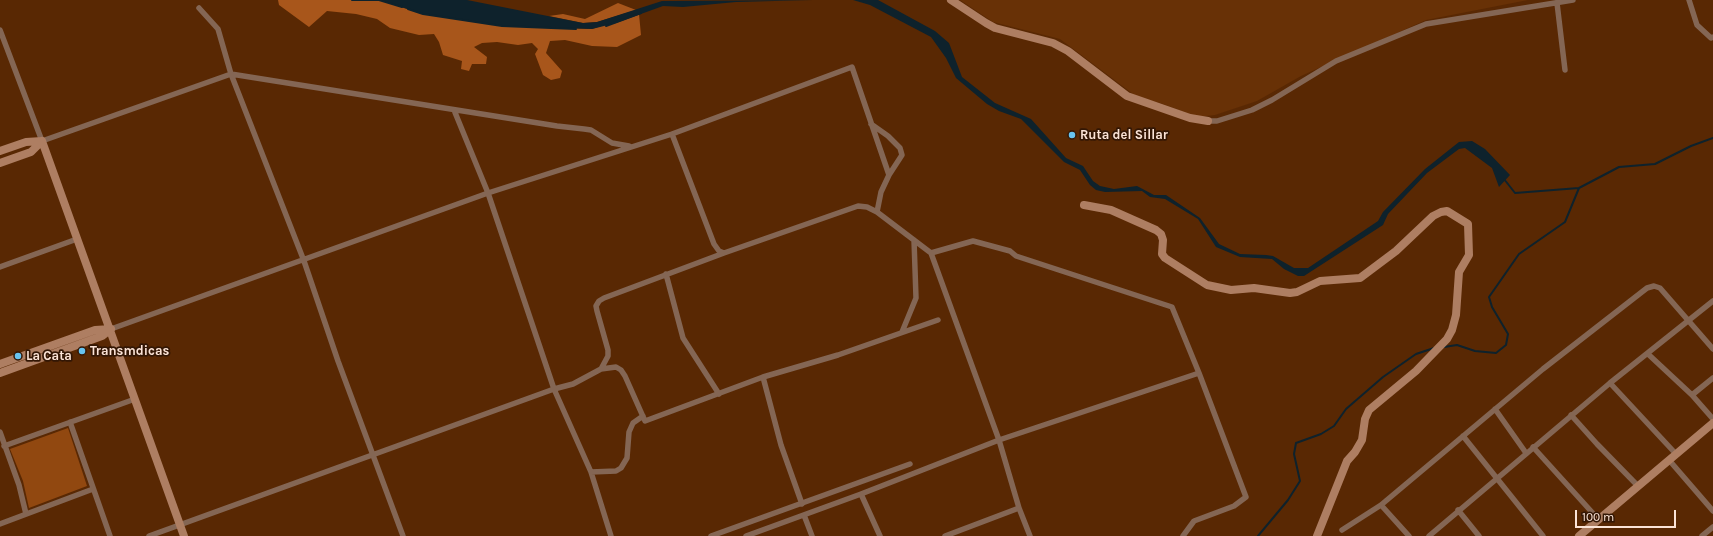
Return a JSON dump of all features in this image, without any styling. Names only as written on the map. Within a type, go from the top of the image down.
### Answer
[{"type":"street","points":[[951,0],[986,24],[995,28],[1052,43],[1068,52],[1127,96],[1190,118],[1218,122],[1252,110],[1272,100],[1336,61],[1362,49],[1426,24],[1573,0]]},
{"type":"street","points":[[1689,0],[1697,25],[1710,38],[1713,37]]},
{"type":"street","points":[[1557,3],[1564,70]]},
{"type":"street","points":[[199,8],[218,29],[231,74],[304,261],[338,361],[403,536]]},
{"type":"street","points":[[0,30],[111,329],[184,536]]},
{"type":"street","points":[[0,364],[95,330],[111,329],[304,261],[488,193],[672,134],[852,66],[889,175]]},
{"type":"street","points":[[0,151],[26,142],[42,141],[231,74],[454,110],[591,130],[612,143],[631,146]]},
{"type":"street","points":[[454,110],[488,193],[554,389],[591,472],[611,536]]},
{"type":"street","points":[[871,124],[888,136],[900,148],[902,155],[889,175],[881,192],[877,212]]},
{"type":"street","points":[[672,134],[714,244],[719,251],[724,253]]},
{"type":"street","points":[[0,163],[31,152],[42,141]]},
{"type":"street","points":[[1084,205],[1111,210],[1156,230],[1161,234],[1163,240],[1162,254],[1164,258],[1207,285],[1231,290],[1254,288],[1290,293],[1297,292],[1320,281],[1360,278],[1396,251],[1433,216],[1441,212],[1447,212],[1468,224],[1469,255],[1459,272],[1456,315],[1452,330],[1447,339],[1416,371],[1369,410],[1365,419],[1362,440],[1355,452],[1347,461],[1317,536]]},
{"type":"street","points":[[601,369],[608,356],[608,350],[596,306],[604,298],[666,274],[858,206],[867,207],[877,212],[931,253],[999,440],[1019,508],[1030,536]]},
{"type":"street","points":[[0,267],[77,239]]},
{"type":"street","points":[[902,332],[916,298],[914,240]]},
{"type":"street","points":[[931,253],[973,241],[1010,251],[1016,256],[1172,307],[1199,373],[1246,497],[1234,506],[1194,521],[1183,536]]},
{"type":"street","points":[[666,274],[683,338],[720,394]]},
{"type":"street","points":[[1342,530],[1381,505],[1543,369],[1647,288],[1654,286],[1660,288],[1713,349]]},
{"type":"street","points":[[1429,536],[1571,415],[1688,322],[1713,300]]},
{"type":"street","points":[[149,536],[373,456],[554,389],[573,384],[601,369],[616,367],[621,370],[645,421],[763,377],[838,356],[938,320]]},
{"type":"street","points":[[0,373],[102,336],[111,329]]},
{"type":"street","points":[[1648,354],[1692,395],[1713,419]]},
{"type":"street","points":[[746,536],[861,494],[999,440],[1199,373]]},
{"type":"street","points":[[763,377],[781,445],[802,504]]},
{"type":"street","points":[[1692,395],[1713,378]]},
{"type":"street","points":[[1610,383],[1676,454]]},
{"type":"street","points":[[4,446],[135,399]]},
{"type":"street","points":[[1495,409],[1526,453]]},
{"type":"street","points":[[1571,415],[1596,444],[1638,486]]},
{"type":"street","points":[[591,472],[616,471],[621,468],[627,458],[629,432],[633,422],[643,416]]},
{"type":"street","points":[[70,422],[110,536]]},
{"type":"street","points":[[1579,536],[1713,423]]},
{"type":"street","points":[[0,432],[19,485],[26,514]]},
{"type":"street","points":[[1463,436],[1543,536]]},
{"type":"street","points":[[1533,447],[1599,520]]},
{"type":"street","points":[[1669,460],[1713,511]]},
{"type":"street","points":[[711,536],[910,464]]},
{"type":"street","points":[[0,524],[93,489]]},
{"type":"street","points":[[861,494],[880,536]]},
{"type":"street","points":[[1381,505],[1409,536]]},
{"type":"street","points":[[945,536],[954,535],[1019,508]]},
{"type":"street","points":[[1458,510],[1479,536]]},
{"type":"street","points":[[804,515],[812,536]]},
{"type":"street","points":[[1702,536],[1713,527]]},
{"type":"shaded area","points":[[278,0],[379,0],[423,14],[502,26],[592,29],[639,14],[641,35],[617,47],[592,46],[565,40],[550,41],[546,53],[562,71],[560,78],[551,80],[543,75],[535,54],[538,49],[532,43],[518,45],[497,42],[482,43],[474,47],[487,57],[486,64],[472,64],[469,71],[461,69],[462,61],[443,55],[439,42],[434,34],[419,35],[390,28],[377,19],[356,14],[327,11],[309,27],[279,5]]},
{"type":"shaded area","points":[[960,0],[1528,0],[1426,20],[1301,76],[1257,101],[1215,115],[1198,117],[1160,103],[1137,97],[1060,39],[993,22]]},
{"type":"shaded area","points":[[618,3],[636,10],[597,22],[583,23],[549,16],[563,14],[585,19]]},
{"type":"shaded area","points":[[68,428],[87,486],[29,508],[23,481],[10,449]]},
{"type":"water","points":[[379,0],[467,0],[583,23],[597,22],[662,1],[813,0],[736,2],[683,7],[663,6],[616,23],[592,29],[502,26],[423,14]]},
{"type":"water","points":[[853,0],[878,0],[935,31],[949,43],[962,77],[995,103],[1031,119],[1066,158],[1083,166],[1093,181],[1100,186],[1114,189],[1137,186],[1154,195],[1166,195],[1200,218],[1219,244],[1240,254],[1273,256],[1294,268],[1308,268],[1378,221],[1383,212],[1425,169],[1459,142],[1472,141],[1485,149],[1510,175],[1499,187],[1492,168],[1465,148],[1459,149],[1427,173],[1388,214],[1383,225],[1304,276],[1298,276],[1284,269],[1272,259],[1240,257],[1216,247],[1198,219],[1165,199],[1150,197],[1142,191],[1105,192],[1096,190],[1090,185],[1080,170],[1064,162],[1021,119],[999,111],[987,104],[956,78],[946,58],[931,37],[870,5]]},
{"type":"waterway","points":[[352,0],[379,0],[402,7]]},
{"type":"waterway","points":[[408,9],[423,14],[502,26],[576,29]]},
{"type":"waterway","points":[[606,26],[641,13]]},
{"type":"waterway","points":[[1504,179],[1515,193],[1579,188],[1619,167],[1655,164],[1691,146],[1713,138]]},
{"type":"waterway","points":[[1444,347],[1457,345],[1475,351],[1496,353],[1506,345],[1508,334],[1492,307],[1489,297],[1519,254],[1565,222],[1579,188]]},
{"type":"waterway","points":[[1258,536],[1288,500],[1300,481],[1294,454],[1296,443],[1321,434],[1334,426],[1346,409],[1383,377],[1416,354],[1434,348]]},
{"type":"place","name":"Ruta del Sillar","points":[[1072,135]]},
{"type":"place","name":"Transmdicas","points":[[82,351]]},
{"type":"place","name":"La Cata","points":[[18,356]]}]
